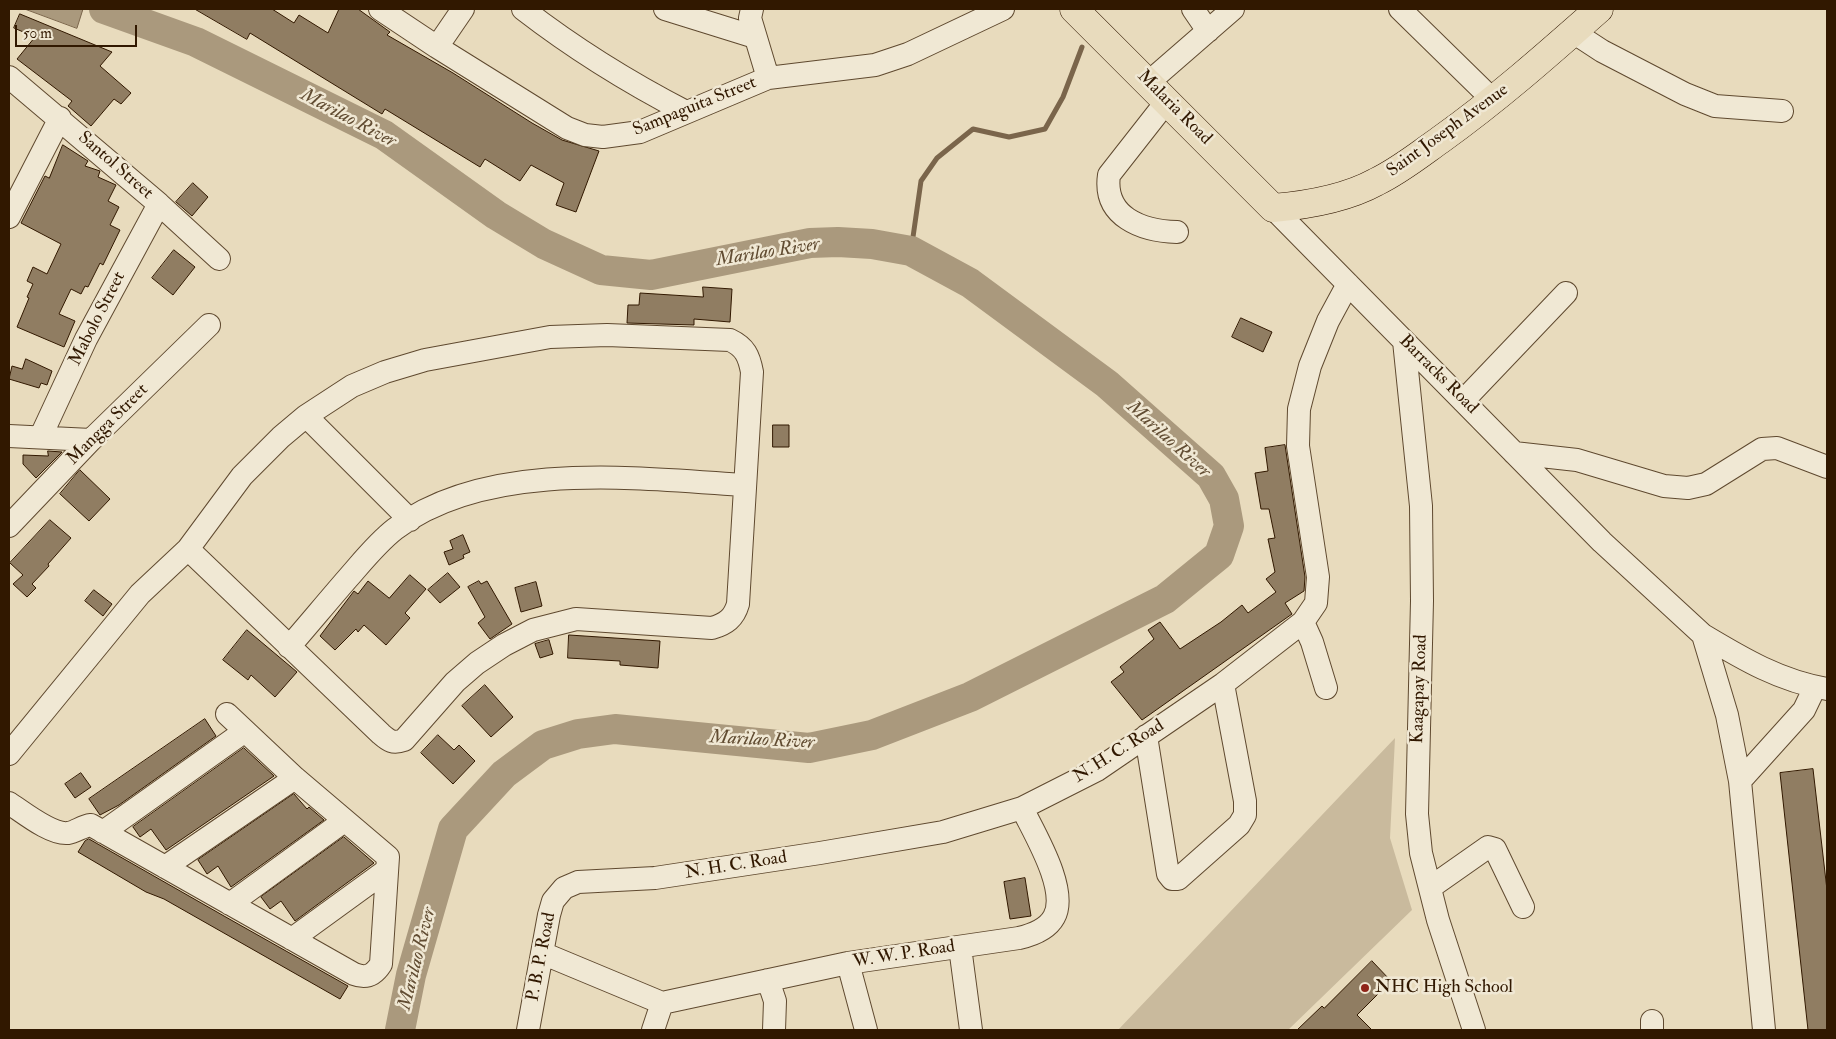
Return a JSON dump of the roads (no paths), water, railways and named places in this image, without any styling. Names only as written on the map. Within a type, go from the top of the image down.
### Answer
[{"type":"main road","name":"Malaria Road","points":[[1074,9],[1273,208]]},
{"type":"main road","name":"Saint Joseph Avenue","points":[[1273,208],[1309,204],[1375,183],[1405,165],[1494,101],[1599,9]]},
{"type":"street","name":"Sampaguita Street","points":[[380,9],[567,128],[585,135],[612,136],[640,132],[768,78],[875,65],[908,54],[1003,9]]},
{"type":"street","points":[[437,47],[464,9]]},
{"type":"street","points":[[523,9],[550,17],[629,83],[686,112]]},
{"type":"street","points":[[664,9],[755,37]]},
{"type":"street","points":[[752,9],[750,18],[768,78]]},
{"type":"street","points":[[1193,9],[1208,31]]},
{"type":"street","points":[[1177,232],[1155,231],[1137,225],[1115,207],[1107,190],[1109,174],[1158,92],[1208,31],[1232,9]]},
{"type":"street","points":[[1400,9],[1494,101]]},
{"type":"street","points":[[1573,32],[1602,51],[1685,94],[1715,106],[1782,111]]},
{"type":"street","name":"Santol Street","points":[[9,76],[159,204],[218,259]]},
{"type":"street","points":[[9,217],[60,118]]},
{"type":"street","name":"Mabolo Street","points":[[42,436],[86,339],[159,204]]},
{"type":"street","name":"Barracks Road","points":[[1273,208],[1602,542],[1703,635],[1756,667],[1821,688]]},
{"type":"street","name":"N. H. C. Road","points":[[564,888],[578,882],[655,878],[820,854],[943,832],[1022,808],[1097,770],[1223,684],[1303,622],[1316,603],[1318,577],[1298,446],[1299,409],[1310,366],[1328,321],[1348,284]]},
{"type":"street","points":[[1463,401],[1566,292]]},
{"type":"street","name":"Mangga Street","points":[[9,526],[91,440],[209,325]]},
{"type":"street","points":[[9,754],[140,594],[188,550],[242,476],[281,437],[306,416],[352,386],[385,372],[464,352],[550,337],[607,335],[730,340],[746,351],[752,372],[738,604],[735,614],[730,620],[712,628],[576,619],[533,630],[504,645],[476,663],[455,682],[404,740],[397,742],[389,741],[188,550]]},
{"type":"street","name":"Kaagapay Road","points":[[1404,341],[1421,506],[1422,601],[1417,814],[1421,853],[1438,920],[1474,1030]]},
{"type":"street","points":[[306,416],[410,520]]},
{"type":"street","points":[[9,436],[42,436],[91,440]]},
{"type":"street","points":[[1514,453],[1577,460],[1664,486],[1688,488],[1706,484],[1762,449],[1777,448],[1827,467]]},
{"type":"street","points":[[289,647],[370,552],[395,529],[410,520],[459,498],[497,486],[540,480],[601,478],[744,485]]},
{"type":"street","points":[[1303,622],[1312,642],[1326,688]]},
{"type":"street","points":[[1703,635],[1727,715],[1740,781],[1764,1030]]},
{"type":"street","points":[[1146,736],[1168,874],[1172,879],[1178,879],[1239,825],[1245,815],[1223,684]]},
{"type":"street","points":[[1740,781],[1804,710],[1821,688]]},
{"type":"street","points":[[9,803],[50,829],[62,833],[73,832],[90,826],[103,832],[362,977],[370,976],[382,964],[388,857],[295,778],[227,714]]},
{"type":"street","points":[[103,832],[245,731]]},
{"type":"street","points":[[165,867],[295,778]]},
{"type":"street","name":"W. W. P. Road","points":[[662,1003],[848,963],[1032,935],[1045,928],[1054,917],[1057,904],[1053,876],[1022,808]]},
{"type":"street","points":[[230,904],[344,821]]},
{"type":"street","points":[[1431,887],[1488,847],[1495,848],[1523,907]]},
{"type":"street","points":[[292,939],[387,870]]},
{"type":"street","name":"P. B. P. Road","points":[[528,1030],[553,901],[564,888]]},
{"type":"street","points":[[960,947],[971,1030]]},
{"type":"street","points":[[542,952],[662,1003],[653,1030]]},
{"type":"street","points":[[848,963],[866,1030]]},
{"type":"street","points":[[768,980],[775,1001],[774,1030]]},
{"type":"waterway","name":"Marilao River","points":[[104,9],[196,42],[384,135],[496,215],[544,244],[601,270],[651,275],[810,243],[872,244],[911,251],[970,283],[1107,384],[1211,476],[1224,499],[1229,526],[1219,555],[1165,599],[970,697],[872,735],[809,748],[615,729],[578,734],[543,745],[504,774],[453,829],[411,975],[400,1030]]},
{"type":"waterway","points":[[911,251],[921,181],[937,158],[973,129],[1009,137],[1045,129],[1063,97],[1082,47]]},
{"type":"place","name":"NHC High School","points":[[1365,988]]}]
